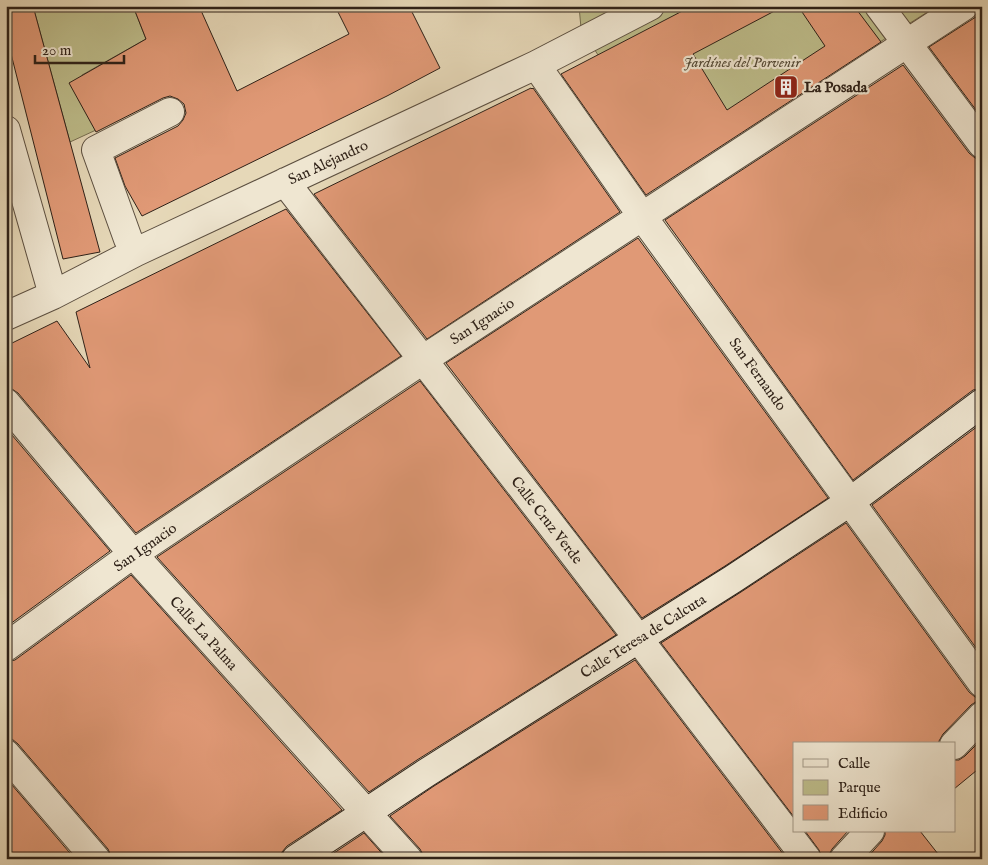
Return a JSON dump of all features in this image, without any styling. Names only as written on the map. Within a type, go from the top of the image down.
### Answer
[{"type":"street","name":"San Alejandro","points":[[6,316],[53,295],[136,252],[536,64],[650,6]]},
{"type":"street","points":[[879,6],[982,144]]},
{"type":"street","name":"San Ignacio","points":[[6,647],[133,554],[424,359],[964,6]]},
{"type":"street","name":"San Fernando","points":[[536,64],[642,216],[982,683]]},
{"type":"street","points":[[136,252],[128,239],[96,150],[170,112]]},
{"type":"street","points":[[6,130],[53,295]]},
{"type":"street","name":"Calle Cruz Verde","points":[[285,182],[424,359],[807,859]]},
{"type":"street","name":"Calle La Palma","points":[[6,403],[133,554],[408,859]]},
{"type":"street","name":"Calle Teresa de Calcuta","points":[[296,859],[426,773],[733,579],[851,501],[982,403]]},
{"type":"street","points":[[956,743],[982,716]]},
{"type":"street","points":[[6,754],[96,859]]},
{"type":"street","points":[[844,859],[869,832]]},
{"type":"green space","points":[[33,6],[133,6],[146,39],[82,75],[96,130],[70,142]]},
{"type":"green space","name":"Jardínes del Porvenir","points":[[579,6],[937,6],[726,139],[598,55],[581,28]]},
{"type":"building","points":[[6,6],[33,6],[100,252],[63,259],[6,34]]},
{"type":"building","points":[[133,6],[199,6],[237,91],[349,34],[335,6],[409,6],[440,68],[387,96],[142,216],[125,186],[115,158],[178,126],[186,113],[184,104],[170,96],[163,98],[96,132],[69,83],[146,39]]},
{"type":"building","points":[[692,6],[784,6],[693,54],[727,110],[825,46],[798,6],[854,6],[881,42],[646,195],[561,74]]},
{"type":"building","points":[[982,13],[982,118],[929,47]]},
{"type":"building","points":[[903,65],[969,153],[975,158],[982,159],[982,388],[973,390],[853,480],[665,220]]},
{"type":"building","points":[[533,88],[620,212],[427,339],[314,194]]},
{"type":"building","points":[[286,209],[401,356],[136,533],[18,393],[6,388],[6,346],[57,321],[90,368],[76,312]]},
{"type":"building","points":[[638,238],[828,498],[642,618],[446,363]]},
{"type":"building","points":[[420,381],[616,635],[369,792],[157,557]]},
{"type":"building","points":[[982,423],[982,656],[872,505]]},
{"type":"building","points":[[6,428],[110,551],[6,627]]},
{"type":"building","points":[[846,523],[969,692],[975,697],[982,698],[982,701],[977,701],[971,705],[943,734],[939,742],[793,742],[793,816],[661,643]]},
{"type":"building","points":[[131,575],[342,810],[287,846],[282,852],[281,859],[111,859],[108,849],[18,744],[12,739],[6,739],[6,662],[15,660]]},
{"type":"building","points":[[635,660],[787,859],[423,859],[420,849],[390,816],[434,786]]},
{"type":"building","points":[[982,739],[982,766],[956,787],[956,760],[965,756]]},
{"type":"building","points":[[6,778],[75,859],[6,859]]},
{"type":"building","points":[[806,832],[847,832],[832,849],[829,859],[822,859],[819,850]]},
{"type":"building","points":[[885,832],[921,832],[942,859],[866,859],[885,835]]},
{"type":"building","points":[[364,833],[387,859],[325,859]]},
{"type":"place","name":"La Posada","points":[[786,87]]}]
